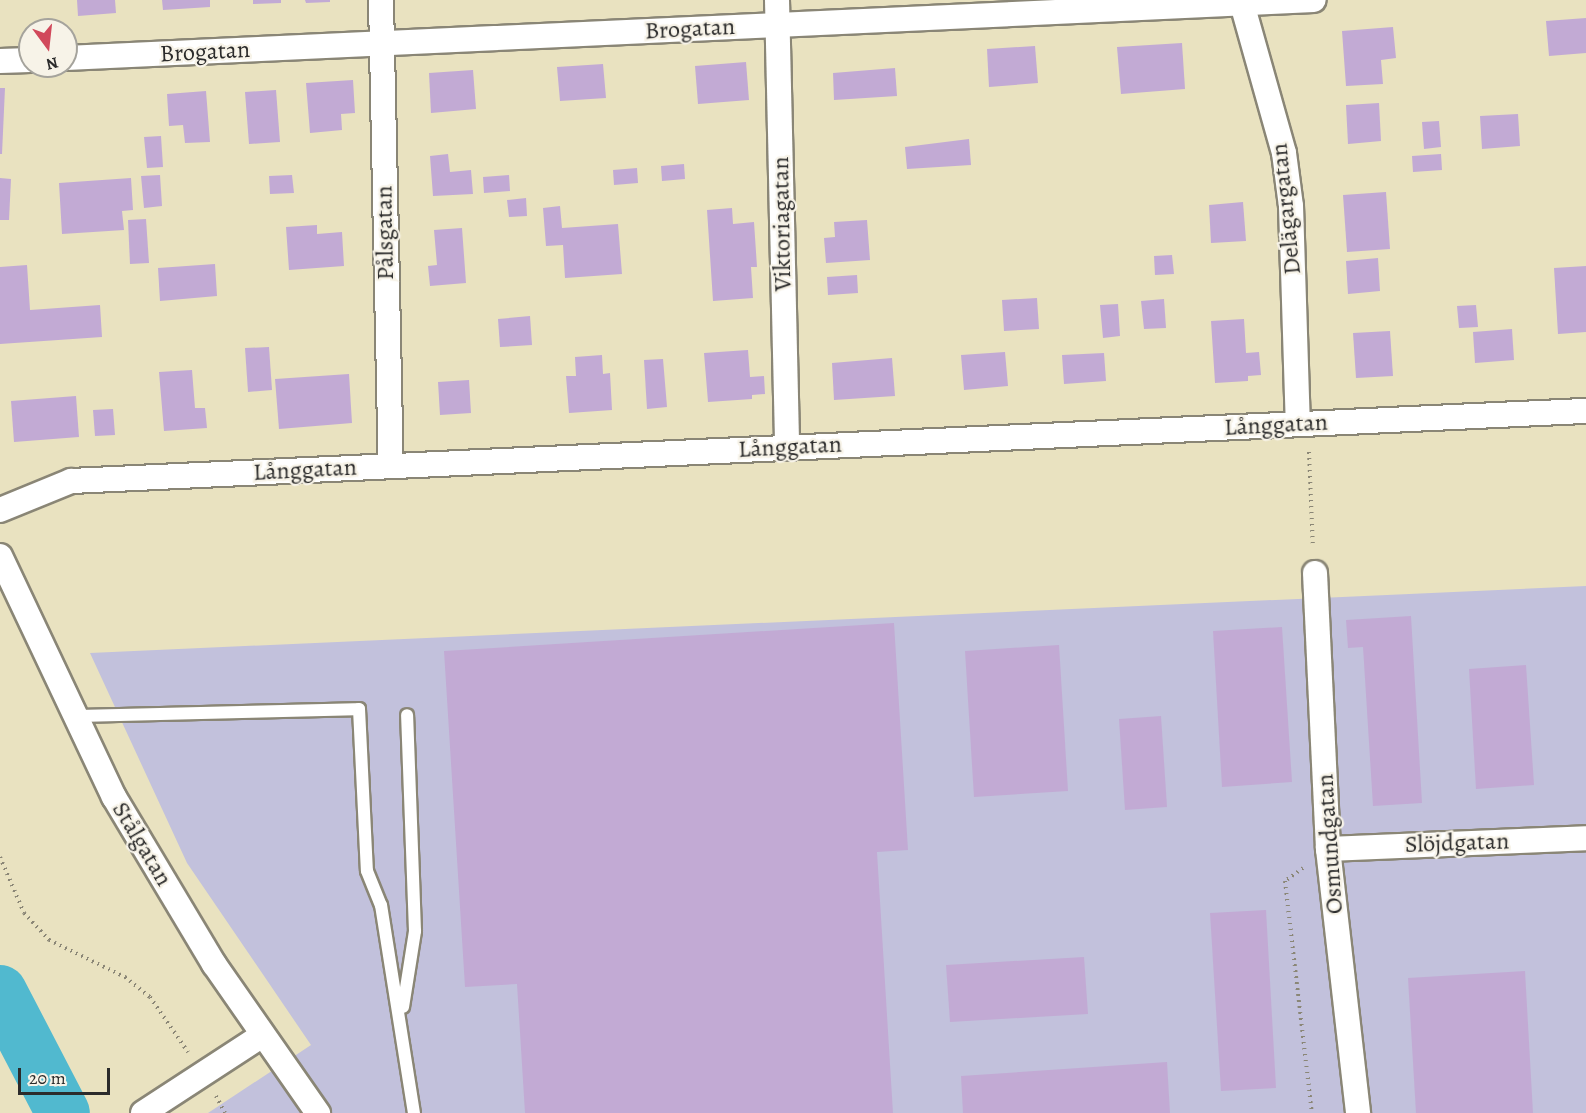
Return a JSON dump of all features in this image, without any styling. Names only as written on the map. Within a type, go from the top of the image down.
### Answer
[{"type":"street","name":"Pålsgatan","points":[[381,0],[391,466]]},
{"type":"street","name":"Viktoriagatan","points":[[777,0],[787,448]]},
{"type":"street","name":"Brogatan","points":[[78,57],[1314,0]]},
{"type":"street","name":"Delägargatan","points":[[1242,2],[1284,153],[1291,206],[1298,424]]},
{"type":"street","points":[[0,61],[18,60]]},
{"type":"street","name":"Långgatan","points":[[0,510],[71,481],[1586,411]]},
{"type":"street","name":"Stålgatan","points":[[0,556],[73,716],[114,797],[261,1036],[318,1113]]},
{"type":"street","name":"Osmundgatan","points":[[1315,573],[1328,849],[1358,1113]]},
{"type":"street","name":"Slöjdgatan","points":[[1328,849],[1586,838]]},
{"type":"street","points":[[143,1113],[261,1036]]},
{"type":"lane","points":[[73,716],[359,709],[367,871],[381,905],[401,1017],[414,1113]]},
{"type":"lane","points":[[401,1017],[415,931],[407,716]]},
{"type":"path","points":[[1298,424],[1308,438],[1315,573]]},
{"type":"path","points":[[1312,1113],[1286,881],[1328,849]]},
{"type":"path","points":[[0,857],[24,913],[49,940],[125,977],[150,997],[190,1054]]},
{"type":"path","points":[[213,1091],[225,1113]]},
{"type":"shaded area","points":[[1586,586],[1586,1113],[208,1113],[311,1045],[187,863],[90,653]]},
{"type":"building","points":[[77,0],[115,0],[116,13],[78,16]]},
{"type":"building","points":[[162,0],[210,0],[210,7],[163,10]]},
{"type":"building","points":[[253,0],[281,0],[281,3],[253,4]]},
{"type":"building","points":[[305,0],[330,0],[330,2],[306,3]]},
{"type":"building","points":[[1586,18],[1586,53],[1549,56],[1546,21]]},
{"type":"building","points":[[1393,27],[1396,58],[1381,60],[1383,84],[1346,86],[1342,31]]},
{"type":"building","points":[[1182,43],[1185,89],[1121,94],[1117,47]]},
{"type":"building","points":[[1035,46],[1038,83],[989,87],[987,49]]},
{"type":"building","points":[[746,62],[749,100],[698,104],[695,66]]},
{"type":"building","points":[[603,64],[606,98],[560,101],[557,67]]},
{"type":"building","points":[[895,68],[897,96],[834,100],[833,73]]},
{"type":"building","points":[[473,70],[476,109],[431,113],[429,73]]},
{"type":"building","points":[[353,80],[355,113],[341,114],[342,130],[310,133],[306,83]]},
{"type":"building","points":[[0,88],[5,88],[2,154],[0,154]]},
{"type":"building","points":[[276,90],[280,142],[249,144],[245,92]]},
{"type":"building","points":[[206,91],[210,142],[185,143],[183,125],[169,126],[167,94]]},
{"type":"building","points":[[1379,103],[1381,141],[1348,144],[1346,105]]},
{"type":"building","points":[[1518,114],[1520,146],[1482,149],[1480,116]]},
{"type":"building","points":[[1439,121],[1441,147],[1424,149],[1422,122]]},
{"type":"building","points":[[161,136],[163,167],[147,168],[144,137]]},
{"type":"building","points":[[969,139],[971,165],[907,169],[905,147]]},
{"type":"building","points":[[448,154],[450,172],[471,170],[473,194],[433,196],[430,156]]},
{"type":"building","points":[[1441,154],[1442,170],[1413,172],[1412,156]]},
{"type":"building","points":[[684,164],[685,179],[662,181],[661,166]]},
{"type":"building","points":[[637,168],[638,183],[614,185],[613,170]]},
{"type":"building","points":[[160,175],[162,206],[144,208],[141,176]]},
{"type":"building","points":[[292,175],[294,193],[270,194],[269,176]]},
{"type":"building","points":[[509,175],[510,191],[484,193],[483,177]]},
{"type":"building","points":[[0,178],[11,179],[9,220],[0,220]]},
{"type":"building","points":[[131,178],[133,210],[122,211],[124,230],[62,234],[59,183]]},
{"type":"building","points":[[1386,192],[1390,249],[1347,252],[1343,195]]},
{"type":"building","points":[[526,198],[527,216],[509,217],[507,200]]},
{"type":"building","points":[[1243,202],[1246,241],[1211,243],[1209,205]]},
{"type":"building","points":[[560,206],[562,228],[618,224],[622,274],[565,278],[563,245],[546,246],[543,208]]},
{"type":"building","points":[[732,208],[733,224],[754,222],[757,267],[751,267],[753,298],[713,301],[707,210]]},
{"type":"building","points":[[146,219],[149,263],[130,264],[128,220]]},
{"type":"building","points":[[867,220],[870,260],[826,263],[824,238],[835,237],[834,222]]},
{"type":"building","points":[[317,225],[317,234],[342,232],[344,266],[289,270],[286,227]]},
{"type":"building","points":[[462,228],[466,283],[430,286],[428,266],[437,265],[434,230]]},
{"type":"building","points":[[1172,255],[1174,274],[1155,275],[1154,256]]},
{"type":"building","points":[[1378,258],[1380,291],[1348,294],[1346,261]]},
{"type":"building","points":[[215,264],[217,296],[160,301],[158,268]]},
{"type":"building","points":[[27,265],[30,310],[100,305],[102,337],[0,344],[0,267]]},
{"type":"building","points":[[1586,266],[1586,332],[1558,334],[1554,268]]},
{"type":"building","points":[[857,275],[858,293],[828,295],[827,277]]},
{"type":"building","points":[[1037,298],[1039,329],[1004,331],[1002,300]]},
{"type":"building","points":[[1164,299],[1166,328],[1144,329],[1141,301]]},
{"type":"building","points":[[1118,304],[1120,336],[1103,338],[1100,305]]},
{"type":"building","points":[[1476,305],[1478,327],[1459,328],[1457,306]]},
{"type":"building","points":[[530,316],[532,345],[500,347],[498,319]]},
{"type":"building","points":[[1244,319],[1246,353],[1259,352],[1261,375],[1248,376],[1248,381],[1215,383],[1211,321]]},
{"type":"building","points":[[1512,329],[1514,360],[1475,363],[1473,332]]},
{"type":"building","points":[[1390,331],[1393,376],[1356,378],[1353,333]]},
{"type":"building","points":[[269,347],[272,390],[248,392],[245,348]]},
{"type":"building","points":[[748,350],[750,377],[764,376],[765,394],[752,395],[752,399],[708,402],[704,353]]},
{"type":"building","points":[[1005,352],[1008,386],[964,390],[961,355]]},
{"type":"building","points":[[1104,353],[1106,381],[1064,384],[1062,355]]},
{"type":"building","points":[[602,355],[603,374],[610,373],[612,410],[569,413],[566,376],[576,376],[575,357]]},
{"type":"building","points":[[892,358],[895,396],[834,400],[832,363]]},
{"type":"building","points":[[663,359],[667,407],[647,409],[644,360]]},
{"type":"building","points":[[192,370],[195,408],[205,408],[207,428],[164,431],[159,372]]},
{"type":"building","points":[[349,374],[352,423],[279,429],[275,379]]},
{"type":"building","points":[[469,380],[471,413],[440,415],[438,382]]},
{"type":"building","points":[[76,396],[79,437],[14,442],[11,401]]},
{"type":"building","points":[[113,409],[115,435],[95,436],[93,410]]},
{"type":"building","points":[[1411,616],[1422,803],[1373,806],[1363,647],[1348,648],[1346,620]]},
{"type":"building","points":[[894,623],[908,850],[877,852],[893,1113],[525,1113],[517,984],[465,987],[444,651]]},
{"type":"building","points":[[1282,627],[1292,782],[1222,787],[1213,631]]},
{"type":"building","points":[[1059,645],[1068,791],[974,797],[965,651]]},
{"type":"building","points":[[1526,665],[1534,785],[1476,789],[1469,669]]},
{"type":"building","points":[[1161,716],[1167,807],[1125,810],[1119,719]]},
{"type":"building","points":[[1266,910],[1276,1088],[1221,1091],[1210,913]]},
{"type":"building","points":[[1084,957],[1088,1014],[950,1022],[946,965]]},
{"type":"building","points":[[1525,971],[1533,1113],[1416,1113],[1408,978]]},
{"type":"building","points":[[1167,1062],[1170,1113],[963,1113],[961,1076]]},
{"type":"waterway","points":[[0,992],[63,1113]]}]
